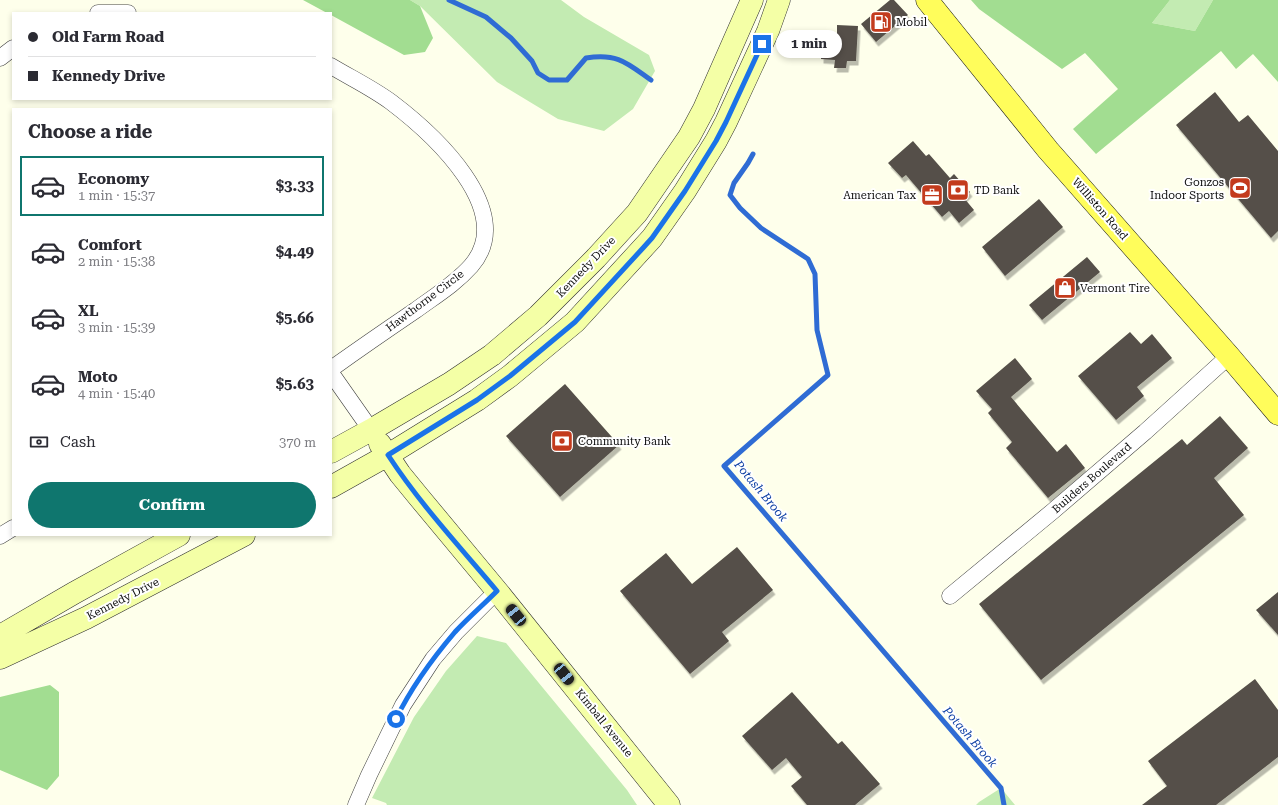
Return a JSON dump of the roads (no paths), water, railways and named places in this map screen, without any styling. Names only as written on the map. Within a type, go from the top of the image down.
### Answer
[{"type":"main road","name":"Kennedy Drive","points":[[332,451],[449,384],[492,354],[538,316],[596,258],[637,213],[685,142],[704,109],[752,0]]},
{"type":"main road","points":[[332,486],[388,455],[477,400],[510,376],[575,322],[652,238],[685,191],[716,141],[768,30],[779,0]]},
{"type":"main road","name":"Williston Road","points":[[927,0],[1048,150],[1278,414]]},
{"type":"main road","points":[[736,38],[749,72]]},
{"type":"main road","name":"Kimball Avenue","points":[[371,430],[400,474],[497,591],[669,805]]},
{"type":"main road","points":[[0,636],[177,536]]},
{"type":"main road","name":"Kennedy Drive","points":[[0,658],[86,618],[242,536]]},
{"type":"street","points":[[0,58],[12,49]]},
{"type":"street","name":"Hawthorne Circle","points":[[332,67],[390,101],[416,122],[444,150],[461,170],[481,205],[485,219],[486,231],[483,244],[478,255],[471,266],[461,276],[439,294],[332,368]]},
{"type":"street","name":"Builders Boulevard","points":[[950,596],[1053,511],[1145,432],[1229,356]]},
{"type":"street","points":[[332,374],[371,430]]},
{"type":"street","points":[[0,536],[12,529]]},
{"type":"street","points":[[356,805],[403,705],[433,659],[456,632],[497,591]]},
{"type":"waterway","name":"Potash Brook","points":[[449,0],[486,17],[511,38],[532,61],[538,73],[549,80],[567,80],[586,58],[597,57],[614,58],[622,61],[651,80]]},
{"type":"waterway","name":"Potash Brook","points":[[753,154],[734,183],[730,195],[740,208],[761,228],[808,259],[815,274],[817,330],[828,375],[724,466],[1001,788],[1004,805]]},
{"type":"place","name":"Mobil","points":[[881,22]]},
{"type":"place","name":"Gonzos Indoor Sports","points":[[1240,188]]},
{"type":"place","name":"TD Bank","points":[[958,190]]},
{"type":"place","name":"American Tax","points":[[932,195]]},
{"type":"place","name":"Vermont Tire","points":[[1065,288]]},
{"type":"place","name":"Community Bank","points":[[562,441]]}]
